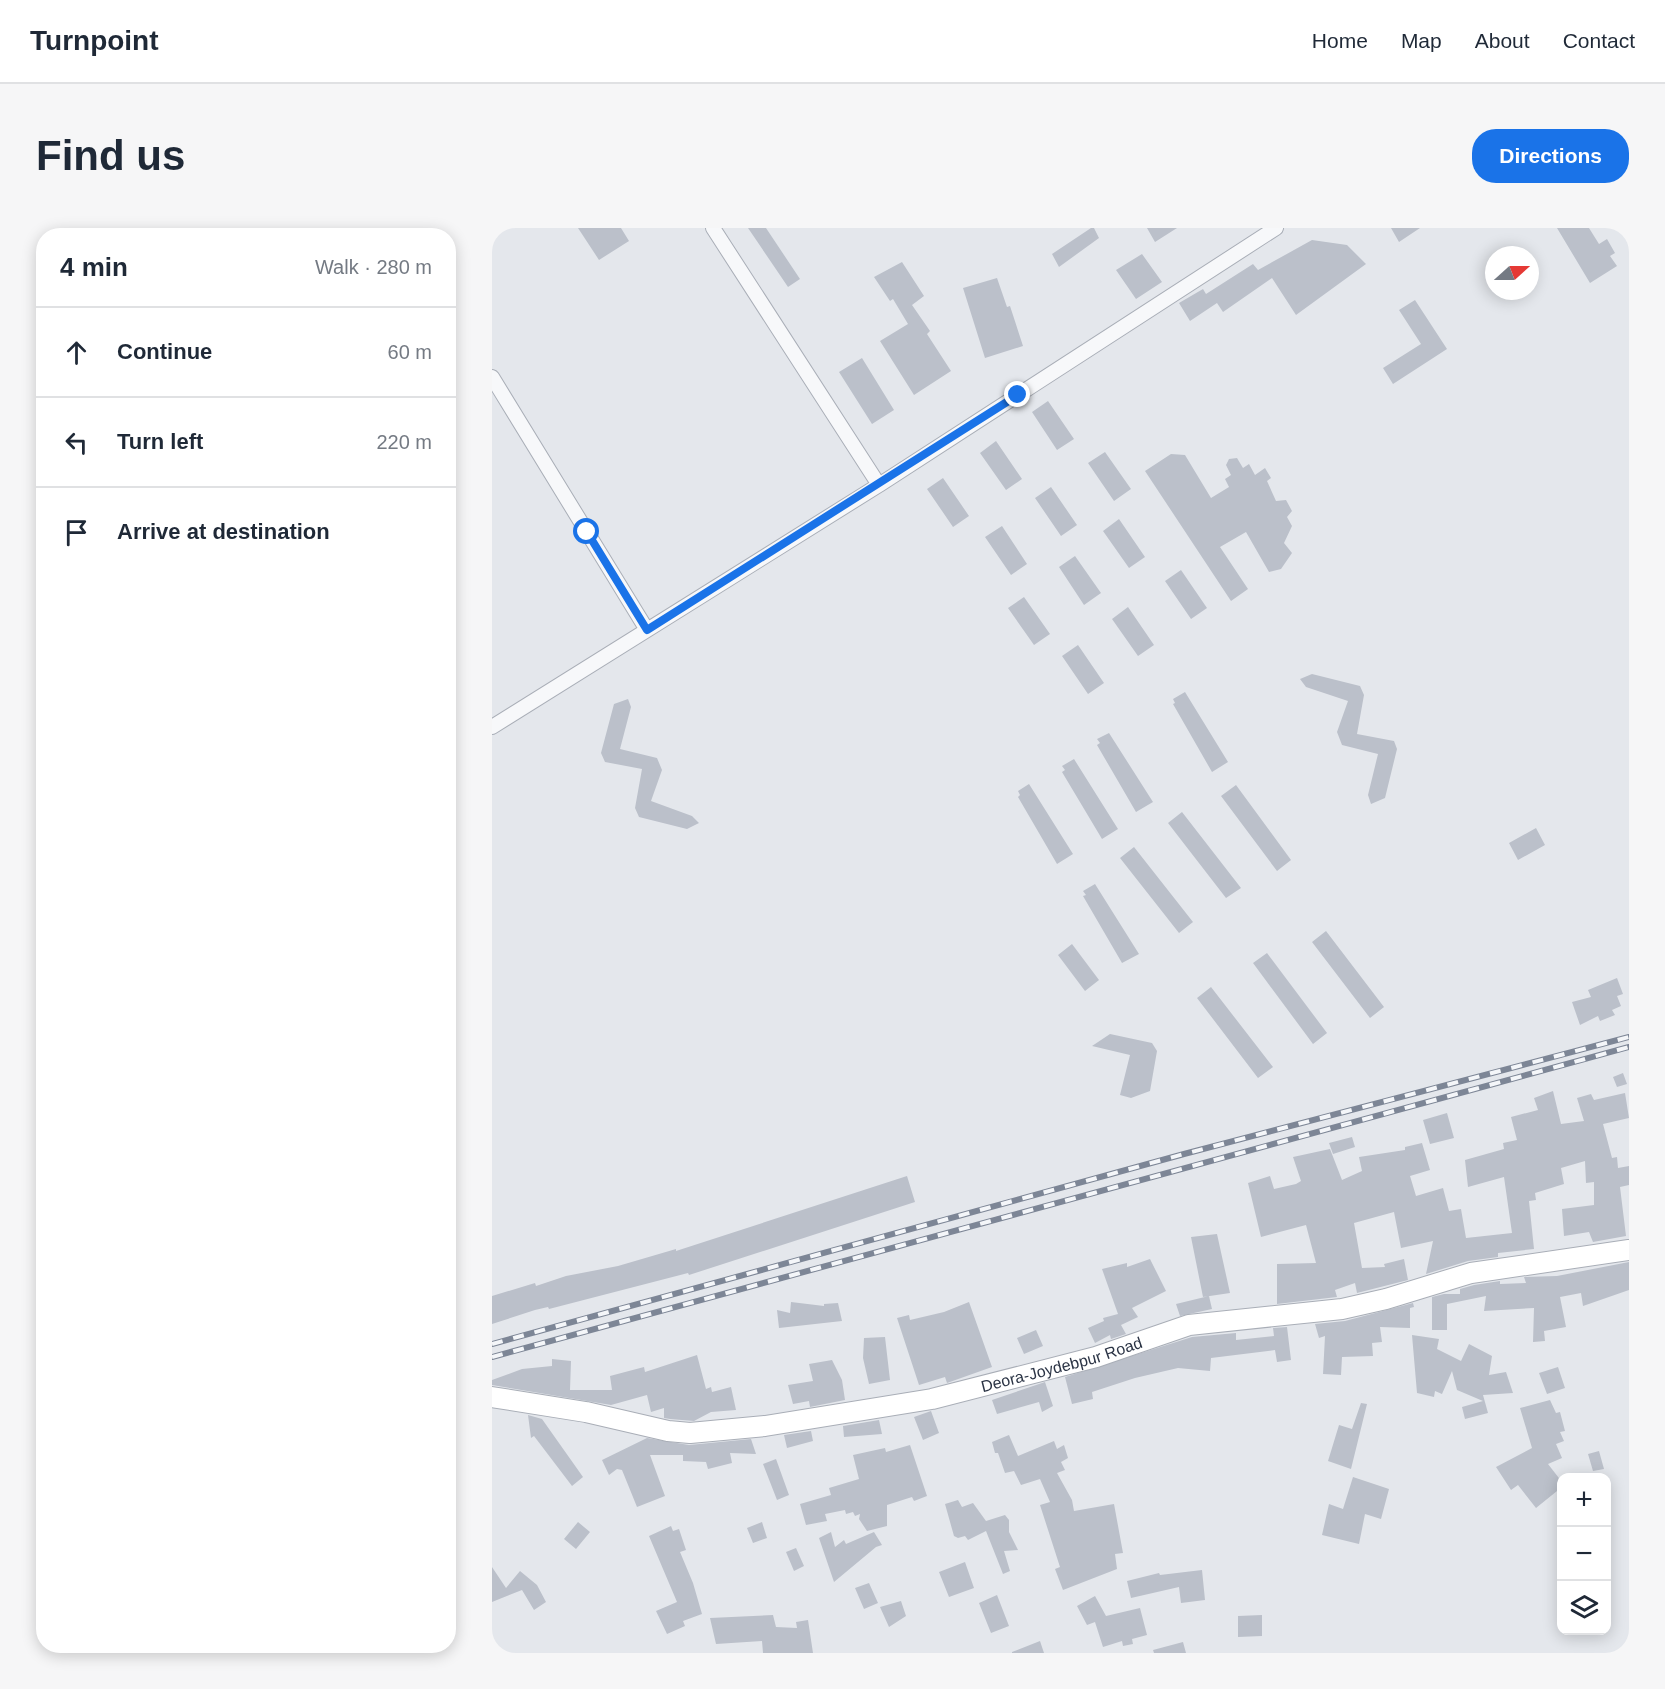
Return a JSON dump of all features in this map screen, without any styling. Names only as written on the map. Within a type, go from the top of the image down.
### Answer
[{"type":"street","points":[[713,228],[879,485]]},
{"type":"street","points":[[492,727],[879,485],[1276,228]]},
{"type":"street","points":[[492,377],[647,630]]},
{"type":"street","name":"Deora-Joydebpur Road","points":[[492,1397],[586,1412],[668,1431],[690,1433],[765,1426],[932,1399],[1096,1357],[1189,1325],[1342,1309],[1386,1299],[1470,1273],[1629,1250]]},
{"type":"building","points":[[578,228],[621,228],[629,241],[599,260]]},
{"type":"building","points":[[748,228],[766,228],[800,279],[788,287]]},
{"type":"building","points":[[1094,228],[1099,238],[1059,267],[1052,254]]},
{"type":"building","points":[[1147,228],[1177,228],[1155,242]]},
{"type":"building","points":[[1391,228],[1420,228],[1399,242]]},
{"type":"building","points":[[1557,228],[1589,228],[1599,244],[1607,239],[1615,253],[1610,256],[1617,266],[1590,283]]},
{"type":"building","points":[[1312,240],[1347,245],[1366,264],[1296,315],[1272,278],[1223,312],[1217,303],[1190,321],[1179,303],[1203,289],[1206,294],[1253,264],[1258,270]]},
{"type":"building","points":[[1142,254],[1162,282],[1136,299],[1116,270]]},
{"type":"building","points":[[902,262],[924,296],[912,305],[930,331],[927,334],[951,371],[914,395],[880,341],[908,324],[893,299],[890,301],[874,277]]},
{"type":"building","points":[[997,278],[1007,307],[1010,306],[1023,346],[985,358],[963,288]]},
{"type":"building","points":[[1415,300],[1447,349],[1393,384],[1383,368],[1421,344],[1399,310]]},
{"type":"building","points":[[862,358],[894,410],[872,424],[839,372]]},
{"type":"building","points":[[1048,401],[1074,439],[1057,450],[1032,412]]},
{"type":"building","points":[[996,441],[1022,479],[1006,490],[980,453]]},
{"type":"building","points":[[1105,452],[1131,489],[1114,501],[1088,463]]},
{"type":"building","points":[[1171,454],[1185,455],[1211,498],[1229,487],[1225,479],[1231,475],[1226,465],[1229,459],[1237,458],[1243,468],[1249,464],[1255,475],[1265,468],[1271,478],[1267,481],[1276,501],[1286,500],[1292,511],[1287,517],[1292,526],[1284,543],[1292,553],[1281,569],[1269,572],[1246,532],[1220,547],[1248,589],[1231,601],[1145,471]]},
{"type":"building","points":[[943,478],[969,516],[953,527],[927,489]]},
{"type":"building","points":[[1051,487],[1077,525],[1061,536],[1035,498]]},
{"type":"building","points":[[1119,519],[1145,557],[1129,568],[1103,531]]},
{"type":"building","points":[[1002,526],[1027,564],[1011,575],[985,537]]},
{"type":"building","points":[[1075,556],[1101,593],[1084,605],[1059,567]]},
{"type":"building","points":[[1181,570],[1207,608],[1191,619],[1165,581]]},
{"type":"building","points":[[1024,597],[1050,634],[1034,645],[1008,608]]},
{"type":"building","points":[[1128,607],[1154,645],[1138,656],[1112,619]]},
{"type":"building","points":[[1078,645],[1104,683],[1088,694],[1062,656]]},
{"type":"building","points":[[1312,674],[1360,686],[1364,695],[1357,734],[1394,741],[1397,749],[1385,798],[1371,804],[1368,795],[1378,754],[1342,745],[1337,732],[1348,701],[1306,687],[1300,679]]},
{"type":"building","points":[[1185,692],[1228,762],[1212,772],[1173,704],[1175,703],[1173,699]]},
{"type":"building","points":[[628,699],[631,707],[620,749],[657,758],[662,770],[651,801],[692,816],[699,823],[687,829],[639,817],[635,808],[642,769],[605,762],[601,753],[614,704]]},
{"type":"building","points":[[1109,733],[1153,802],[1136,812],[1097,745],[1100,743],[1097,739]]},
{"type":"building","points":[[1074,759],[1118,829],[1102,839],[1062,772],[1065,770],[1062,766]]},
{"type":"building","points":[[1029,784],[1073,854],[1057,864],[1018,797],[1020,795],[1018,791]]},
{"type":"building","points":[[1236,785],[1291,860],[1277,871],[1221,796]]},
{"type":"building","points":[[1182,812],[1241,888],[1226,898],[1168,823]]},
{"type":"building","points":[[1536,828],[1545,845],[1518,860],[1509,843]]},
{"type":"building","points":[[1134,847],[1193,922],[1179,933],[1120,858]]},
{"type":"building","points":[[1095,884],[1139,954],[1122,963],[1083,896],[1086,895],[1083,891]]},
{"type":"building","points":[[1326,931],[1384,1007],[1370,1018],[1312,942]]},
{"type":"building","points":[[1072,944],[1099,980],[1085,991],[1058,955]]},
{"type":"building","points":[[1267,953],[1327,1033],[1313,1044],[1253,963]]},
{"type":"building","points":[[1617,978],[1623,994],[1617,996],[1621,1006],[1612,1010],[1615,1015],[1600,1021],[1598,1016],[1580,1025],[1572,1002],[1591,997],[1588,990]]},
{"type":"building","points":[[1211,987],[1273,1067],[1258,1078],[1197,998]]},
{"type":"building","points":[[1110,1034],[1152,1043],[1157,1051],[1150,1091],[1131,1098],[1120,1095],[1130,1055],[1092,1046]]},
{"type":"building","points":[[1623,1073],[1627,1084],[1617,1087],[1613,1077]]},
{"type":"building","points":[[1553,1091],[1561,1124],[1584,1121],[1577,1098],[1591,1094],[1594,1100],[1625,1093],[1629,1118],[1603,1124],[1612,1158],[1617,1157],[1618,1168],[1629,1166],[1629,1185],[1620,1187],[1626,1236],[1593,1242],[1589,1232],[1564,1236],[1562,1209],[1594,1205],[1594,1182],[1586,1183],[1585,1161],[1561,1168],[1564,1184],[1535,1193],[1536,1200],[1529,1201],[1534,1249],[1498,1253],[1498,1257],[1468,1261],[1426,1274],[1433,1241],[1401,1248],[1394,1212],[1354,1223],[1362,1268],[1385,1267],[1384,1264],[1404,1259],[1408,1280],[1357,1293],[1355,1283],[1335,1290],[1337,1297],[1277,1304],[1277,1264],[1316,1263],[1306,1225],[1261,1237],[1248,1183],[1270,1176],[1274,1189],[1296,1184],[1301,1181],[1293,1157],[1330,1149],[1342,1180],[1362,1171],[1359,1157],[1405,1150],[1405,1147],[1422,1143],[1430,1170],[1410,1176],[1416,1196],[1443,1188],[1449,1211],[1461,1209],[1466,1238],[1512,1233],[1504,1177],[1468,1187],[1465,1160],[1504,1149],[1503,1143],[1517,1140],[1511,1117],[1538,1110],[1534,1098]]},
{"type":"building","points":[[1447,1113],[1454,1138],[1430,1144],[1423,1120]]},
{"type":"building","points":[[1352,1137],[1355,1147],[1333,1154],[1329,1143]]},
{"type":"building","points":[[907,1176],[915,1202],[689,1275],[688,1273],[549,1309],[548,1307],[535,1310],[492,1324],[492,1296],[535,1283],[536,1286],[566,1276],[618,1266],[676,1249],[676,1251]]},
{"type":"building","points":[[1217,1234],[1230,1293],[1203,1297],[1191,1237]]},
{"type":"building","points":[[1150,1259],[1166,1291],[1132,1308],[1138,1317],[1121,1325],[1126,1334],[1111,1339],[1110,1335],[1095,1343],[1088,1328],[1104,1321],[1103,1318],[1118,1314],[1102,1269],[1127,1263],[1127,1267]]},
{"type":"building","points":[[1629,1262],[1629,1290],[1583,1306],[1581,1293],[1560,1297],[1566,1327],[1544,1331],[1545,1341],[1533,1342],[1534,1308],[1484,1311],[1486,1296],[1447,1304],[1447,1330],[1432,1330],[1432,1297],[1460,1294],[1460,1289],[1474,1285],[1500,1281],[1500,1284],[1526,1283],[1524,1277],[1557,1276]]},
{"type":"building","points":[[1209,1296],[1212,1309],[1180,1316],[1176,1304]]},
{"type":"building","points":[[791,1302],[824,1306],[824,1304],[838,1303],[842,1321],[779,1328],[777,1310],[790,1313]]},
{"type":"building","points":[[969,1302],[992,1367],[947,1383],[945,1377],[919,1385],[897,1318],[909,1315],[910,1320],[944,1312]]},
{"type":"building","points":[[1413,1303],[1414,1307],[1410,1308],[1410,1328],[1380,1327],[1382,1342],[1372,1343],[1373,1356],[1342,1357],[1341,1375],[1323,1374],[1325,1336],[1319,1338],[1315,1324],[1345,1321]]},
{"type":"building","points":[[1287,1327],[1291,1360],[1277,1362],[1275,1350],[1211,1358],[1210,1371],[1178,1368],[1135,1378],[1092,1392],[1093,1399],[1072,1404],[1065,1377],[1192,1337],[1236,1333],[1236,1340],[1274,1336],[1273,1328]]},
{"type":"building","points":[[1036,1330],[1043,1346],[1024,1354],[1017,1338]]},
{"type":"building","points":[[1412,1335],[1439,1339],[1437,1349],[1461,1361],[1469,1344],[1492,1356],[1489,1375],[1506,1372],[1513,1393],[1483,1395],[1488,1413],[1465,1419],[1462,1407],[1483,1401],[1457,1390],[1452,1371],[1442,1394],[1435,1391],[1434,1397],[1417,1393]]},
{"type":"building","points":[[885,1337],[890,1380],[869,1384],[863,1358],[864,1338]]},
{"type":"building","points":[[697,1355],[706,1389],[711,1387],[712,1392],[731,1387],[736,1410],[711,1412],[694,1421],[670,1419],[664,1418],[664,1408],[651,1412],[647,1395],[611,1405],[492,1385],[492,1380],[522,1369],[552,1366],[552,1359],[571,1361],[570,1390],[612,1390],[610,1376],[644,1367],[645,1372]]},
{"type":"building","points":[[832,1360],[842,1380],[845,1400],[810,1407],[809,1401],[793,1404],[788,1385],[813,1381],[809,1364]]},
{"type":"building","points":[[1558,1367],[1565,1388],[1547,1394],[1539,1373]]},
{"type":"building","points":[[1045,1382],[1053,1406],[1042,1412],[1039,1402],[997,1414],[992,1400]]},
{"type":"building","points":[[1550,1400],[1556,1413],[1560,1412],[1565,1431],[1560,1432],[1564,1441],[1556,1444],[1562,1458],[1548,1464],[1557,1476],[1557,1491],[1536,1508],[1518,1485],[1511,1490],[1496,1467],[1532,1448],[1520,1408]]},
{"type":"building","points":[[1361,1403],[1367,1404],[1351,1469],[1328,1461],[1339,1425],[1352,1429]]},
{"type":"building","points":[[931,1411],[939,1433],[923,1440],[914,1417]]},
{"type":"building","points":[[528,1415],[542,1419],[583,1477],[572,1486],[534,1436],[531,1438]]},
{"type":"building","points":[[879,1420],[882,1434],[844,1437],[843,1426]]},
{"type":"building","points":[[811,1431],[813,1441],[787,1448],[784,1435]]},
{"type":"building","points":[[1009,1435],[1018,1456],[1054,1441],[1057,1449],[1064,1445],[1068,1458],[1061,1462],[1065,1470],[1057,1473],[1072,1500],[1074,1511],[1114,1504],[1123,1553],[1115,1554],[1117,1569],[1063,1590],[1055,1569],[1060,1567],[1040,1505],[1050,1502],[1040,1479],[1021,1485],[1014,1471],[1005,1473],[998,1453],[995,1453],[992,1442]]},
{"type":"building","points":[[647,1438],[689,1445],[751,1439],[756,1454],[730,1453],[732,1463],[708,1469],[706,1462],[683,1461],[683,1455],[650,1455],[665,1496],[637,1507],[622,1470],[617,1469],[609,1475],[602,1460]]},
{"type":"building","points":[[910,1445],[927,1496],[914,1501],[912,1497],[887,1505],[887,1526],[867,1531],[859,1519],[860,1514],[855,1516],[853,1512],[846,1514],[845,1510],[825,1514],[827,1521],[806,1525],[800,1504],[831,1495],[829,1488],[859,1479],[853,1455],[885,1448],[886,1452]]},
{"type":"building","points":[[1599,1451],[1604,1469],[1593,1471],[1588,1454]]},
{"type":"building","points":[[776,1459],[789,1495],[777,1500],[763,1464]]},
{"type":"building","points":[[1353,1477],[1389,1489],[1381,1519],[1365,1514],[1359,1544],[1322,1535],[1329,1504],[1343,1509]]},
{"type":"building","points":[[958,1500],[962,1507],[973,1503],[986,1521],[1005,1515],[1009,1520],[1009,1532],[1018,1550],[1004,1551],[1010,1571],[1003,1574],[986,1531],[968,1540],[965,1536],[958,1538],[954,1536],[945,1504]]},
{"type":"building","points":[[578,1522],[590,1532],[576,1549],[564,1539]]},
{"type":"building","points":[[762,1522],[767,1538],[753,1543],[747,1528]]},
{"type":"building","points":[[671,1526],[673,1531],[679,1529],[686,1550],[680,1552],[693,1583],[702,1614],[683,1621],[685,1626],[667,1634],[656,1611],[677,1602],[649,1536]]},
{"type":"building","points":[[831,1532],[835,1547],[844,1540],[846,1544],[874,1532],[882,1545],[876,1547],[834,1582],[819,1538]]},
{"type":"building","points":[[796,1548],[804,1566],[794,1571],[786,1552]]},
{"type":"building","points":[[965,1562],[974,1588],[949,1597],[939,1572]]},
{"type":"building","points":[[492,1567],[506,1588],[520,1571],[537,1585],[546,1602],[534,1610],[522,1590],[492,1602]]},
{"type":"building","points":[[1202,1570],[1205,1600],[1181,1603],[1179,1587],[1131,1598],[1127,1581],[1159,1573],[1160,1575]]},
{"type":"building","points":[[869,1583],[878,1603],[864,1609],[855,1588]]},
{"type":"building","points":[[997,1595],[1009,1626],[991,1633],[979,1603]]},
{"type":"building","points":[[1095,1596],[1106,1616],[1140,1608],[1147,1635],[1132,1639],[1133,1644],[1123,1646],[1122,1641],[1103,1647],[1095,1622],[1087,1625],[1077,1606]]},
{"type":"building","points":[[901,1601],[906,1616],[889,1627],[880,1607]]},
{"type":"building","points":[[773,1615],[776,1627],[797,1628],[796,1622],[808,1620],[813,1653],[763,1653],[762,1641],[716,1644],[710,1618]]},
{"type":"building","points":[[1262,1615],[1262,1636],[1238,1637],[1238,1616]]},
{"type":"building","points":[[1040,1641],[1044,1653],[1012,1653],[1012,1652]]},
{"type":"building","points":[[1183,1642],[1186,1653],[1154,1653],[1153,1650]]},
{"type":"railway","points":[[492,1344],[1184,1154],[1629,1037]]},
{"type":"railway","points":[[492,1357],[1629,1047]]},
{"type":"route","points":[[587,532],[647,630],[1018,395]]}]
